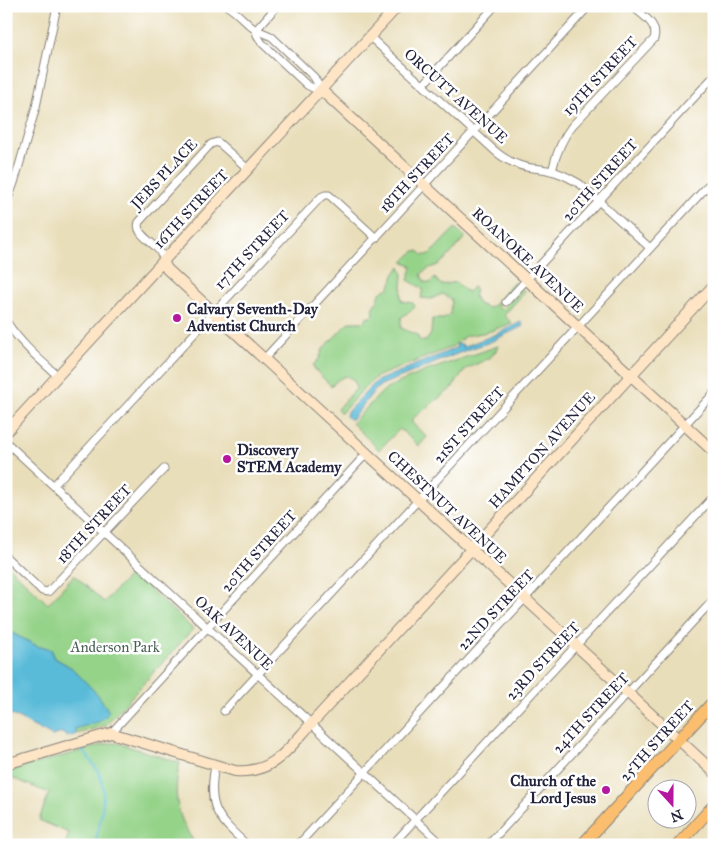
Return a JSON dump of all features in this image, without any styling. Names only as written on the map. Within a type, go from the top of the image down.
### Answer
[{"type":"main road","name":"25TH STREET","points":[[582,845],[714,701]]},
{"type":"main road","points":[[678,845],[714,805]]},
{"type":"street","points":[[6,204],[36,107],[57,6]]},
{"type":"street","name":"ROANOKE AVENUE","points":[[227,6],[256,30],[272,37],[314,77],[321,90],[714,452]]},
{"type":"street","points":[[256,30],[277,6]]},
{"type":"street","name":"16TH STREET","points":[[6,432],[398,6]]},
{"type":"street","points":[[423,85],[495,6]]},
{"type":"street","name":"18TH STREET","points":[[264,359],[589,6]]},
{"type":"street","name":"19TH STREET","points":[[552,171],[564,136],[654,38],[656,31],[654,26],[632,6]]},
{"type":"street","name":"ROANOKE AVENUE","points":[[256,30],[262,43],[307,85],[321,90]]},
{"type":"street","name":"ORCUTT AVENUE","points":[[370,37],[495,151],[511,162],[529,168],[562,174],[576,182],[650,248]]},
{"type":"street","name":"20TH STREET","points":[[506,302],[714,76]]},
{"type":"street","name":"JEBS PLACE","points":[[164,261],[162,253],[139,231],[137,226],[139,222],[211,144],[220,144],[248,169]]},
{"type":"street","name":"21ST STREET","points":[[224,711],[714,179]]},
{"type":"street","name":"17TH STREET","points":[[54,485],[325,193],[376,238]]},
{"type":"street","name":"CHESTNUT AVENUE","points":[[164,261],[167,269],[714,772]]},
{"type":"street","name":"HAMPTON AVENUE","points":[[111,733],[235,771],[250,771],[273,763],[312,724],[714,285]]},
{"type":"street","points":[[6,321],[29,350],[58,376]]},
{"type":"street","name":"22ND STREET","points":[[298,845],[714,393]]},
{"type":"street","name":"OAK AVENUE","points":[[6,442],[443,845]]},
{"type":"street","name":"20TH STREET","points":[[111,733],[367,453]]},
{"type":"street","name":"18TH STREET","points":[[6,557],[42,591],[48,592],[164,469]]},
{"type":"street","name":"23RD STREET","points":[[392,845],[714,496]]},
{"type":"street","name":"24TH STREET","points":[[488,845],[714,599]]},
{"type":"street","points":[[6,764],[111,733]]},
{"type":"street","points":[[215,766],[212,792],[216,809],[227,827],[247,845]]},
{"type":"green space","points":[[455,228],[465,237],[440,264],[423,272],[421,275],[425,282],[430,283],[435,278],[441,285],[456,282],[468,292],[473,287],[476,289],[474,296],[478,304],[488,308],[494,305],[514,282],[517,285],[497,306],[501,310],[523,289],[525,292],[504,315],[512,323],[488,332],[465,336],[452,347],[378,376],[341,413],[337,409],[356,389],[355,382],[346,376],[331,386],[315,370],[313,365],[319,359],[323,349],[349,322],[366,321],[367,317],[371,317],[374,314],[374,307],[380,293],[390,287],[394,275],[400,266],[403,275],[402,301],[413,303],[415,307],[401,318],[401,328],[417,335],[420,341],[426,341],[431,334],[432,319],[443,319],[450,315],[452,300],[442,294],[431,299],[421,298],[423,289],[408,280],[412,268],[410,264],[403,262],[414,251],[419,251],[424,255],[430,254]]},
{"type":"green space","points":[[498,346],[490,358],[466,369],[452,388],[412,419],[412,423],[427,437],[419,446],[400,429],[379,450],[352,423],[383,391],[400,382]]},
{"type":"green space","name":"Anderson Park","points":[[6,564],[48,604],[74,575],[104,602],[132,573],[193,629],[106,725],[77,734],[75,729],[87,724],[72,668],[53,657],[45,647],[39,647],[6,630]]},
{"type":"green space","points":[[114,743],[180,763],[176,786],[178,806],[184,825],[196,845],[65,845],[69,833],[39,820],[49,793],[7,776],[9,771]]},
{"type":"water","points":[[521,322],[523,326],[490,342],[381,385],[373,392],[352,419],[346,416],[347,412],[377,381],[456,348],[457,344],[462,344],[463,347],[497,334]]},
{"type":"water","points":[[6,630],[39,647],[52,650],[53,657],[72,668],[99,696],[109,712],[101,721],[75,729],[77,734],[68,737],[62,733],[52,736],[6,712]]},
{"type":"waterway","points":[[80,747],[96,768],[102,784],[102,810],[95,845]]},
{"type":"place","name":"Calvary Seventh-Day Adventist Church","points":[[177,318]]},
{"type":"place","name":"Discovery STEM Academy","points":[[227,459]]},
{"type":"place","name":"Church of the Lord Jesus","points":[[606,790]]}]
